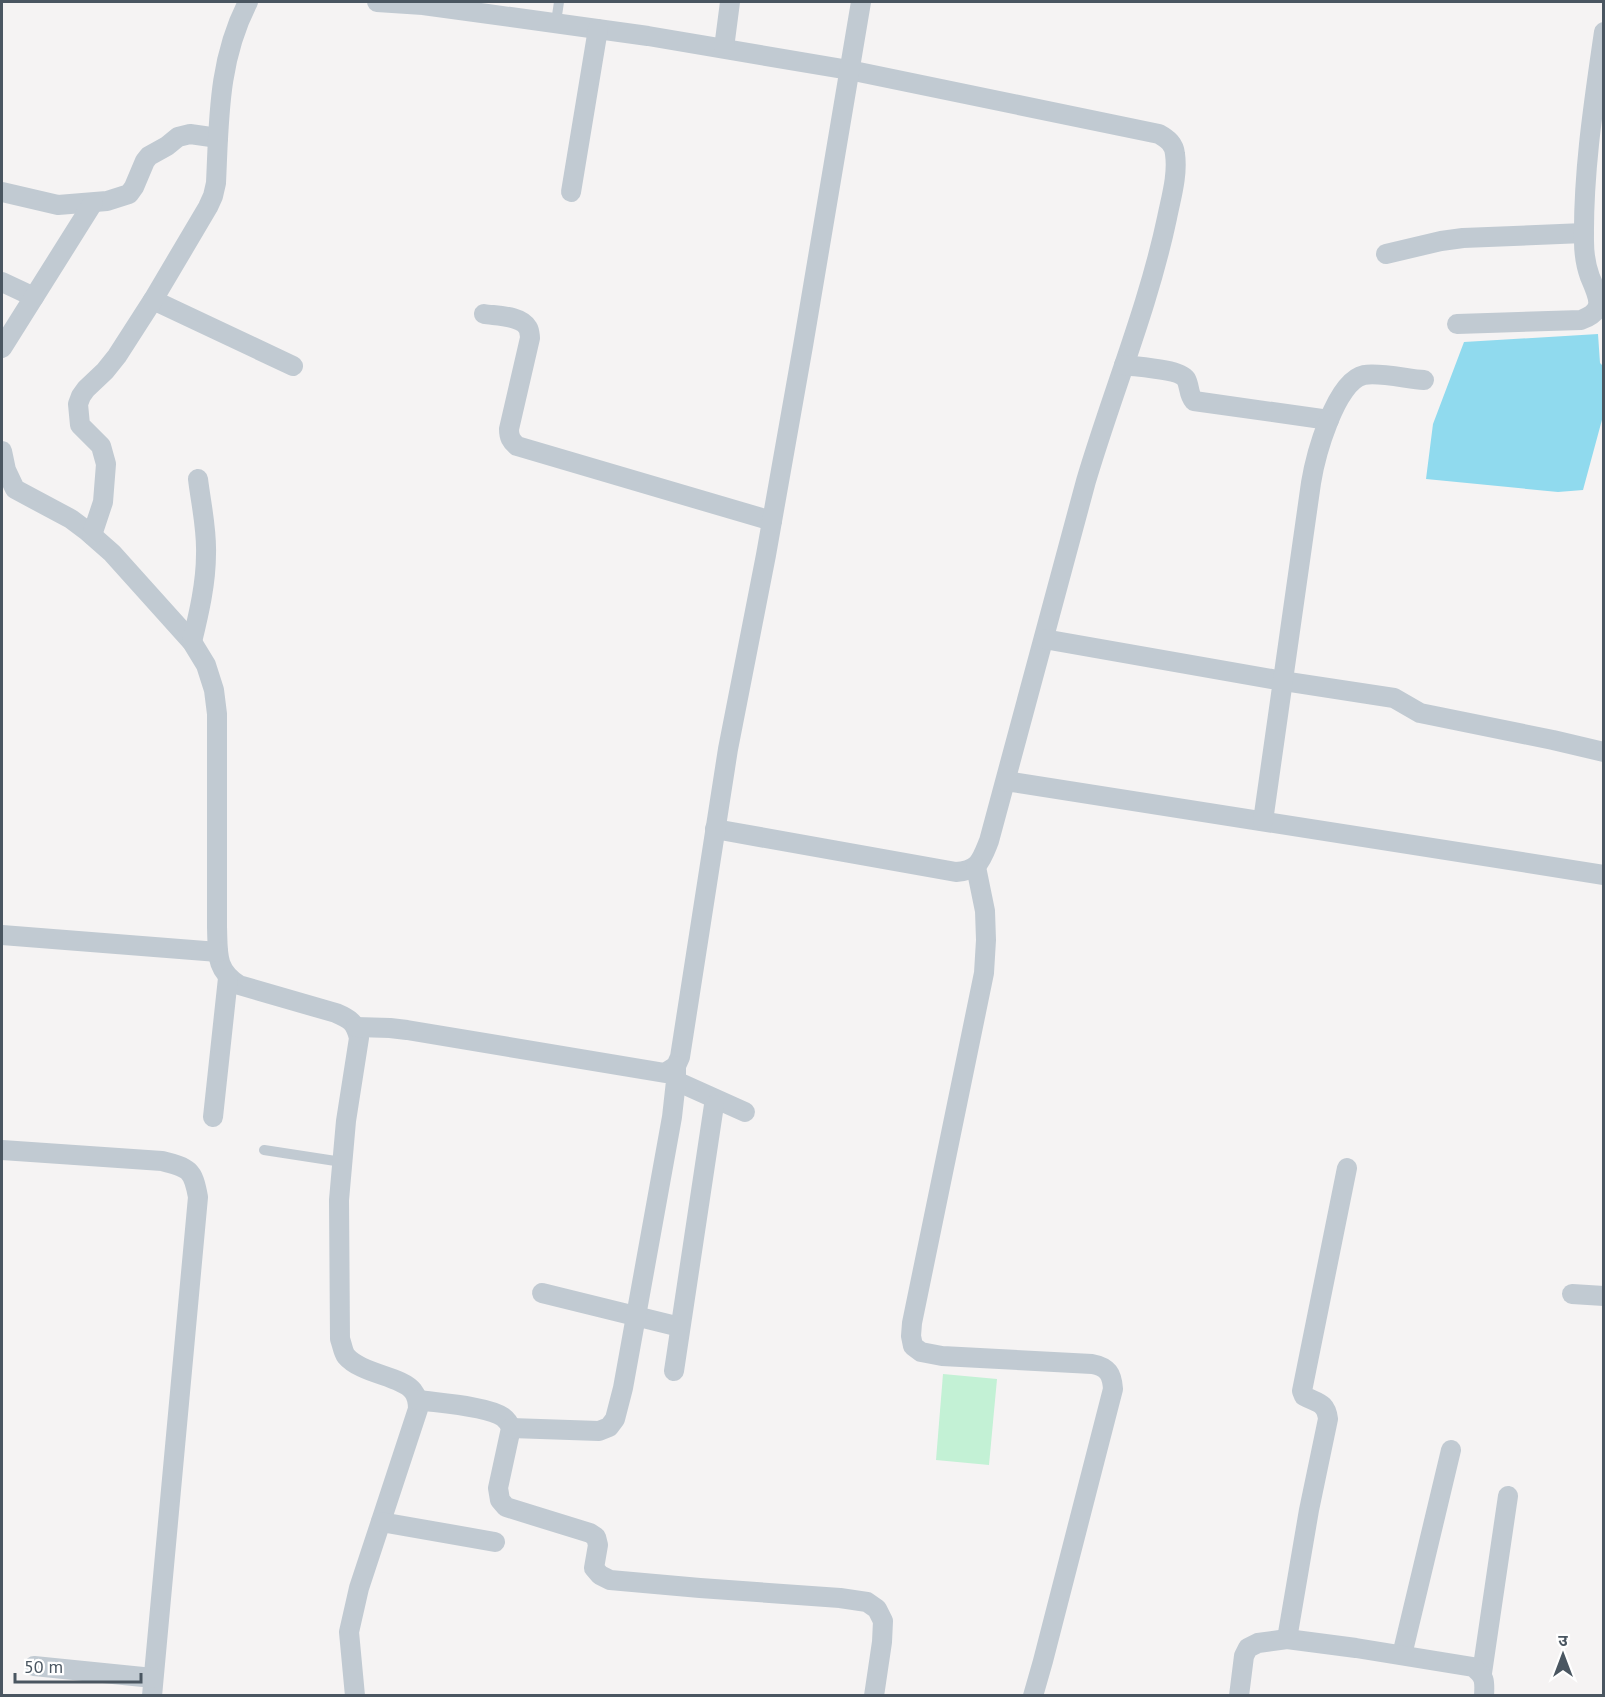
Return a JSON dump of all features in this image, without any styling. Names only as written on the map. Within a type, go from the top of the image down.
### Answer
[{"type":"street","points":[[92,535],[103,501],[106,464],[101,446],[80,425],[78,404],[86,389],[117,356],[196,230],[213,196],[216,183],[219,98],[226,58],[248,2]]},
{"type":"street","points":[[377,2],[423,5],[556,22],[724,48],[849,70],[1159,134],[1170,140],[1175,153],[1173,186],[1146,301],[1103,423],[1006,781],[982,858],[976,867],[956,872],[716,829]]},
{"type":"street","points":[[724,48],[730,2]]},
{"type":"street","points":[[511,1428],[599,1431],[609,1427],[615,1419],[623,1388],[672,1117],[676,1074],[728,749],[772,520],[861,2]]},
{"type":"street","points":[[571,192],[598,29]]},
{"type":"street","points":[[1457,324],[1581,320],[1592,317],[1602,307],[1602,299],[1590,277],[1586,262],[1584,233],[1585,179],[1604,32]]},
{"type":"street","points":[[2,192],[58,205],[106,201],[129,194],[149,156],[178,137],[190,134],[218,138]]},
{"type":"street","points":[[2,348],[93,203]]},
{"type":"street","points":[[1386,254],[1462,238],[1584,233]]},
{"type":"street","points":[[2,282],[34,297]]},
{"type":"street","points":[[153,300],[293,366]]},
{"type":"street","points":[[484,314],[514,319],[523,322],[528,328],[530,338],[509,429],[509,436],[517,446],[772,520]]},
{"type":"street","points":[[1124,365],[1183,375],[1194,401],[1329,420]]},
{"type":"street","points":[[1263,821],[1315,457],[1329,420],[1352,381],[1359,377],[1375,375],[1424,381]]},
{"type":"street","points":[[2,451],[6,470],[15,489],[71,519],[112,553],[192,642],[206,665],[214,690],[217,714],[218,952],[223,971],[228,978],[239,985],[336,1013],[349,1019],[356,1027],[359,1038],[346,1121],[339,1220],[340,1339],[344,1355],[353,1363],[413,1390],[418,1400],[418,1409],[359,1588],[349,1632],[355,1695]]},
{"type":"street","points":[[192,642],[200,607],[206,555],[206,532],[198,479]]},
{"type":"street","points":[[1044,639],[1394,698],[1420,712],[1604,752]]},
{"type":"street","points":[[1006,781],[1604,875]]},
{"type":"street","points":[[976,867],[985,911],[984,973],[912,1323],[913,1346],[921,1352],[942,1356],[1092,1364],[1107,1369],[1113,1382],[1033,1695]]},
{"type":"street","points":[[2,935],[218,952]]},
{"type":"street","points":[[213,1117],[228,978]]},
{"type":"street","points":[[356,1027],[398,1029],[676,1074],[745,1112]]},
{"type":"street","points":[[674,1371],[714,1105]]},
{"type":"street","points":[[2,1150],[162,1161],[185,1167],[195,1180],[198,1197],[152,1687],[34,1666]]},
{"type":"street","points":[[1287,1639],[1309,1510],[1328,1419],[1323,1405],[1304,1396],[1302,1391],[1347,1168]]},
{"type":"street","points":[[542,1293],[680,1328]]},
{"type":"street","points":[[1572,1294],[1604,1296]]},
{"type":"street","points":[[418,1400],[487,1410],[507,1420],[511,1428],[498,1488],[500,1500],[506,1507],[590,1533],[596,1537],[598,1545],[594,1568],[600,1575],[610,1580],[867,1602],[877,1610],[883,1621],[874,1695]]},
{"type":"street","points":[[1402,1655],[1451,1450]]},
{"type":"street","points":[[1484,1695],[1485,1684],[1482,1673],[1508,1496]]},
{"type":"street","points":[[381,1522],[495,1542]]},
{"type":"street","points":[[1239,1695],[1244,1656],[1248,1648],[1258,1643],[1287,1639],[1473,1667],[1482,1673]]},
{"type":"lane","points":[[556,22],[559,2]]},
{"type":"lane","points":[[264,1150],[342,1162]]},
{"type":"green space","points":[[943,1374],[997,1379],[989,1465],[936,1460]]},
{"type":"water","points":[[1598,334],[1600,363],[1603,366],[1603,416],[1583,490],[1558,492],[1426,479],[1433,424],[1464,342]]}]
